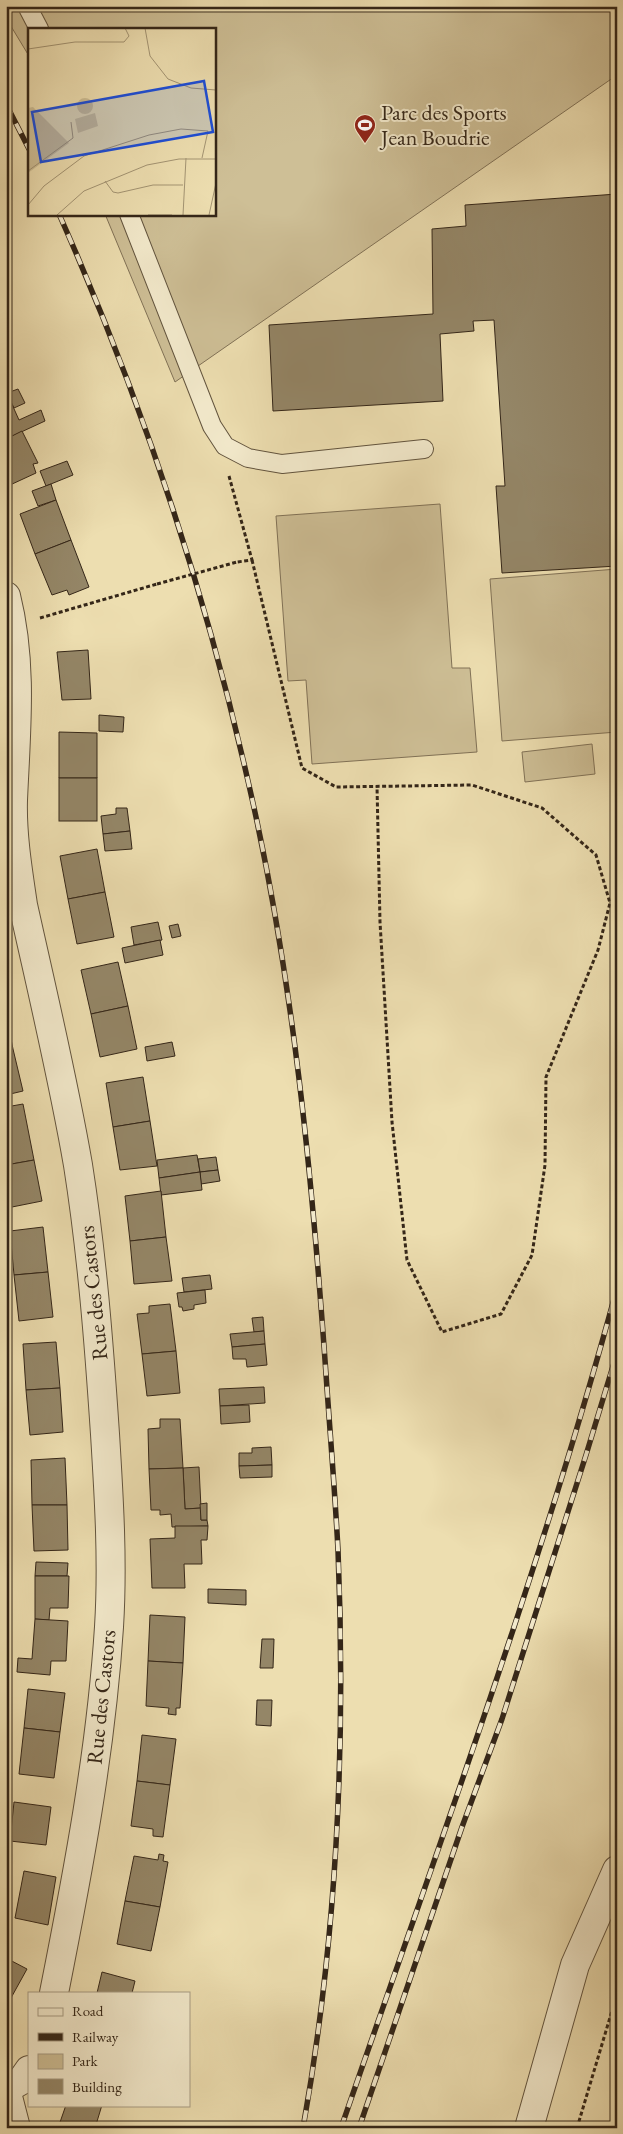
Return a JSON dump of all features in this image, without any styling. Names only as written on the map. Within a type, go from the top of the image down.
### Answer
[{"type":"street","name":"Rue des Castors","points":[[6,596],[14,626],[18,673],[13,801],[16,863],[23,905],[79,1172],[93,1280],[107,1473],[109,1624],[97,1752],[88,1814],[54,1992]]},
{"type":"street","points":[[529,2128],[575,1965],[617,1870]]},
{"type":"street","points":[[16,2128],[6,2089],[22,2080],[28,2071]]},
{"type":"lane","points":[[27,6],[38,28]]},
{"type":"lane","points":[[129,215],[212,426],[225,446],[248,458],[282,464],[424,449]]},
{"type":"path","points":[[225,446],[229,477],[252,560],[302,768],[336,787],[376,786],[472,785],[542,808],[596,854],[610,903],[598,950],[546,1077],[545,1165],[532,1255],[501,1314],[442,1332],[407,1260],[392,1122],[380,922],[376,786]]},
{"type":"path","points":[[14,626],[157,584],[252,560]]},
{"type":"path","points":[[577,2128],[617,1994]]},
{"type":"green space","name":"Parc des Sports Jean Boudrie","points":[[6,6],[617,6],[617,75],[175,382],[105,215],[215,215],[215,28],[28,28],[28,54],[6,18]]},
{"type":"green space","points":[[440,504],[452,668],[470,668],[477,752],[312,764],[306,680],[288,681],[276,516]]},
{"type":"green space","points":[[617,569],[617,732],[502,741],[490,579]]},
{"type":"green space","points":[[592,744],[595,774],[525,782],[522,752]]},
{"type":"building","points":[[617,194],[617,566],[502,573],[496,486],[505,486],[494,320],[473,321],[474,331],[440,334],[443,401],[273,411],[269,325],[433,314],[432,229],[466,226],[465,205]]},
{"type":"building","points":[[18,389],[25,403],[14,408],[7,393]]},
{"type":"building","points":[[6,391],[19,420],[41,410],[45,421],[6,439]]},
{"type":"building","points":[[22,431],[38,463],[33,464],[36,473],[10,485],[6,477],[6,439]]},
{"type":"building","points":[[67,461],[73,475],[46,486],[40,471]]},
{"type":"building","points":[[51,484],[56,500],[38,506],[32,491]]},
{"type":"building","points":[[56,500],[71,540],[35,554],[20,514]]},
{"type":"building","points":[[71,540],[89,587],[69,595],[67,590],[52,595],[35,554]]},
{"type":"building","points":[[88,650],[91,699],[62,700],[57,652]]},
{"type":"building","points":[[99,715],[124,717],[123,732],[99,731]]},
{"type":"building","points":[[59,732],[97,733],[97,778],[59,778]]},
{"type":"building","points":[[59,778],[97,778],[97,821],[59,821]]},
{"type":"building","points":[[116,808],[127,808],[130,831],[103,834],[101,816],[116,814]]},
{"type":"building","points":[[130,831],[132,849],[105,851],[103,834]]},
{"type":"building","points":[[97,849],[105,892],[68,899],[60,856]]},
{"type":"building","points":[[105,892],[114,937],[77,944],[68,899]]},
{"type":"building","points":[[158,922],[162,940],[134,945],[131,927]]},
{"type":"building","points":[[178,924],[181,936],[172,938],[169,926]]},
{"type":"building","points":[[160,940],[163,955],[125,963],[122,948]]},
{"type":"building","points":[[118,962],[128,1006],[91,1014],[81,970]]},
{"type":"building","points":[[128,1006],[137,1049],[100,1057],[91,1014]]},
{"type":"building","points":[[6,1019],[13,1049],[6,1051]]},
{"type":"building","points":[[172,1042],[175,1056],[147,1061],[145,1047]]},
{"type":"building","points":[[13,1049],[23,1091],[6,1095],[6,1051]]},
{"type":"building","points":[[143,1077],[150,1121],[113,1127],[106,1083]]},
{"type":"building","points":[[23,1104],[34,1160],[6,1165],[6,1107]]},
{"type":"building","points":[[150,1121],[157,1166],[120,1170],[113,1127]]},
{"type":"building","points":[[197,1155],[200,1172],[159,1178],[157,1160]]},
{"type":"building","points":[[216,1157],[218,1170],[200,1172],[198,1159]]},
{"type":"building","points":[[34,1160],[42,1201],[7,1208],[6,1165]]},
{"type":"building","points":[[218,1170],[220,1181],[201,1184],[200,1172]]},
{"type":"building","points":[[200,1172],[202,1190],[161,1195],[159,1178]]},
{"type":"building","points":[[161,1191],[166,1237],[130,1241],[125,1196]]},
{"type":"building","points":[[43,1227],[48,1272],[14,1275],[10,1231]]},
{"type":"building","points":[[166,1237],[172,1281],[134,1284],[130,1241]]},
{"type":"building","points":[[48,1272],[53,1317],[19,1321],[14,1275]]},
{"type":"building","points":[[210,1275],[212,1289],[184,1292],[182,1278]]},
{"type":"building","points":[[205,1290],[206,1303],[194,1305],[194,1309],[183,1311],[182,1307],[179,1307],[177,1293]]},
{"type":"building","points":[[170,1304],[176,1351],[142,1354],[137,1314],[149,1313],[149,1306]]},
{"type":"building","points":[[263,1317],[264,1331],[254,1332],[252,1318]]},
{"type":"building","points":[[264,1331],[265,1344],[232,1347],[230,1334]]},
{"type":"building","points":[[56,1342],[60,1388],[26,1390],[23,1344]]},
{"type":"building","points":[[265,1344],[267,1365],[247,1367],[246,1359],[233,1359],[232,1347]]},
{"type":"building","points":[[176,1351],[180,1393],[147,1396],[142,1354]]},
{"type":"building","points":[[264,1387],[265,1403],[220,1406],[219,1389]]},
{"type":"building","points":[[60,1388],[63,1432],[30,1435],[26,1390]]},
{"type":"building","points":[[249,1405],[250,1422],[221,1424],[220,1406]]},
{"type":"building","points":[[160,1419],[180,1419],[183,1468],[149,1469],[148,1429],[160,1428]]},
{"type":"building","points":[[271,1447],[272,1465],[239,1466],[239,1453],[252,1453],[252,1448]]},
{"type":"building","points":[[65,1458],[67,1505],[32,1505],[31,1460]]},
{"type":"building","points":[[272,1465],[272,1477],[240,1478],[239,1466]]},
{"type":"building","points":[[199,1467],[201,1508],[185,1509],[183,1468]]},
{"type":"building","points":[[183,1468],[185,1509],[201,1508],[201,1520],[207,1520],[208,1526],[172,1527],[171,1514],[160,1515],[160,1510],[151,1510],[149,1469]]},
{"type":"building","points":[[207,1503],[207,1520],[201,1520],[200,1504]]},
{"type":"building","points":[[32,1505],[67,1505],[68,1550],[34,1551]]},
{"type":"building","points":[[175,1526],[208,1526],[207,1540],[201,1540],[202,1564],[184,1564],[185,1588],[152,1588],[150,1539],[175,1538]]},
{"type":"building","points":[[36,1562],[68,1563],[67,1576],[35,1576]]},
{"type":"building","points":[[35,1576],[69,1576],[68,1608],[50,1608],[49,1620],[35,1619]]},
{"type":"building","points":[[208,1589],[246,1590],[246,1605],[208,1603]]},
{"type":"building","points":[[150,1615],[185,1617],[183,1663],[148,1661]]},
{"type":"building","points":[[35,1619],[68,1621],[66,1661],[51,1661],[50,1675],[17,1672],[18,1658],[32,1659]]},
{"type":"building","points":[[262,1639],[274,1639],[273,1668],[260,1668]]},
{"type":"building","points":[[148,1661],[183,1663],[180,1708],[176,1708],[176,1715],[168,1714],[169,1708],[146,1706]]},
{"type":"building","points":[[28,1689],[65,1693],[60,1732],[24,1728]]},
{"type":"building","points":[[257,1700],[272,1700],[271,1726],[256,1725]]},
{"type":"building","points":[[24,1728],[60,1732],[54,1778],[19,1774]]},
{"type":"building","points":[[142,1735],[176,1739],[170,1785],[137,1781]]},
{"type":"building","points":[[137,1781],[170,1785],[163,1837],[153,1836],[153,1829],[131,1826]]},
{"type":"building","points":[[14,1802],[51,1807],[46,1845],[10,1841]]},
{"type":"building","points":[[159,1854],[164,1855],[163,1861],[168,1862],[160,1907],[125,1901],[134,1856],[158,1860]]},
{"type":"building","points":[[24,1871],[56,1877],[48,1925],[15,1918]]},
{"type":"building","points":[[125,1901],[160,1907],[151,1951],[117,1944]]},
{"type":"building","points":[[6,1958],[27,1969],[6,2007]]},
{"type":"building","points":[[102,1972],[135,1981],[132,1992],[97,1992]]},
{"type":"building","points":[[66,2106],[102,2106],[95,2128],[58,2128]]},
{"type":"railway","points":[[6,104],[28,147]]},
{"type":"railway","points":[[59,215],[117,352],[143,422],[190,564],[211,636],[231,708],[264,854],[289,1001],[299,1076],[314,1225],[334,1484],[338,1550],[341,1695],[336,1840],[331,1913],[315,2057],[303,2128]]},
{"type":"railway","points":[[341,2128],[521,1605],[555,1500],[617,1288]]},
{"type":"railway","points":[[359,2128],[462,1827],[502,1719],[617,1353]]},
{"type":"place","name":"Parc des Sports Jean Boudrie","points":[[365,144]]}]
